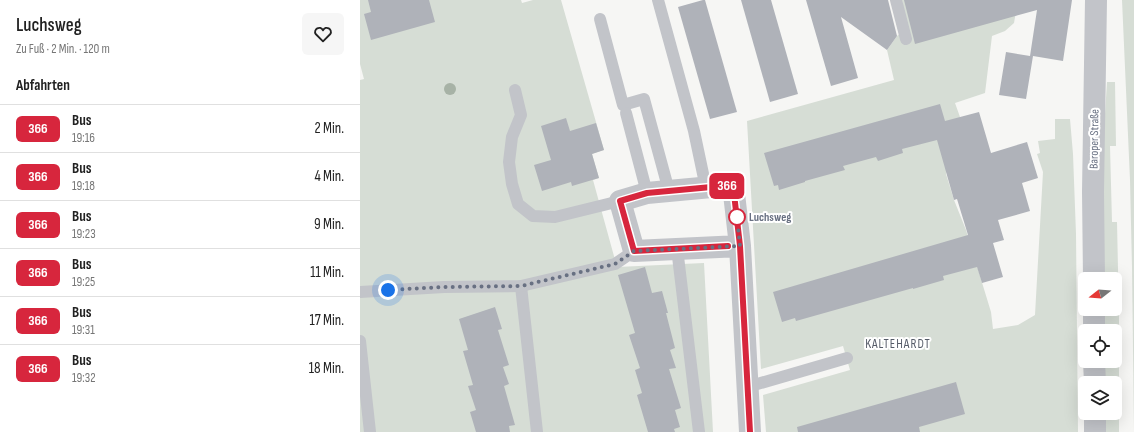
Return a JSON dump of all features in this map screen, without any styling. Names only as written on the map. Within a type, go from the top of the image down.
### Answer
[{"type":"street","name":"Baroper Straße","points":[[1094,272],[1093,192],[1096,0]]},
{"type":"street","points":[[740,246],[634,251],[620,201],[647,193],[733,185],[740,246],[750,432]]},
{"type":"street","points":[[1095,420],[1095,432]]},
{"type":"lane","points":[[658,0],[694,131],[706,188]]},
{"type":"lane","points":[[896,0],[906,39]]},
{"type":"lane","points":[[600,19],[623,105],[644,99],[669,191]]},
{"type":"lane","points":[[515,90],[521,115],[512,137],[508,162],[512,184],[518,204],[533,216],[555,217],[620,201]]},
{"type":"lane","points":[[626,113],[647,193]]},
{"type":"lane","points":[[677,248],[699,432]]},
{"type":"lane","points":[[360,292],[444,287],[521,286],[615,264],[634,251]]},
{"type":"lane","points":[[521,286],[537,432]]},
{"type":"lane","points":[[360,341],[370,432]]},
{"type":"lane","points":[[747,387],[847,358]]},
{"type":"shaded area","points":[[360,0],[521,0],[522,3],[533,0],[561,0],[604,150],[592,154],[599,178],[593,180],[617,267],[704,263],[713,432],[360,432],[360,80],[364,79],[360,64]]},
{"type":"shaded area","points":[[902,0],[1018,0],[1014,23],[1005,31],[992,36],[985,93],[955,103],[960,117],[946,174],[954,200],[966,230],[991,312],[993,329],[1018,325],[1035,315],[1043,172],[1037,154],[1040,153],[1038,141],[1055,139],[1055,119],[1070,119],[1076,234],[1078,432],[766,432],[763,395],[850,370],[843,346],[761,369],[747,121],[894,80],[887,50],[897,36],[907,28]]},
{"type":"shaded area","points":[[1122,0],[1134,0],[1134,432],[1130,180]]},
{"type":"shaded area","points":[[1107,82],[1115,82],[1116,146],[1110,146],[1112,222],[1117,222],[1118,272],[1104,272],[1103,146]]},
{"type":"shaded area","points":[[1104,316],[1119,316],[1119,324],[1104,324]]},
{"type":"shaded area","points":[[1104,368],[1119,368],[1119,376],[1105,376]]},
{"type":"shaded area","points":[[1105,420],[1119,420],[1119,432],[1106,432]]},
{"type":"building","points":[[368,0],[429,0],[435,22],[371,40],[364,14],[371,12]]},
{"type":"building","points":[[705,0],[737,112],[710,119],[678,7]]},
{"type":"building","points":[[741,0],[771,0],[798,94],[770,102]]},
{"type":"building","points":[[806,0],[888,0],[897,36],[887,50],[841,17],[858,78],[831,86]]},
{"type":"building","points":[[904,0],[1072,0],[1063,61],[1033,56],[1026,99],[999,95],[1006,52],[1030,56],[1037,10],[915,44]]},
{"type":"building","points":[[940,104],[945,121],[979,112],[991,153],[1027,142],[1038,178],[1022,183],[1030,211],[998,220],[1004,240],[993,243],[1003,277],[982,283],[977,267],[943,276],[944,280],[913,289],[796,321],[795,318],[782,322],[773,292],[968,235],[957,199],[954,200],[937,140],[902,149],[903,153],[878,161],[876,157],[843,166],[845,170],[779,190],[778,185],[774,186],[764,153]]},
{"type":"building","points":[[566,118],[570,131],[596,123],[604,150],[592,154],[599,178],[572,186],[571,182],[542,191],[534,165],[551,160],[541,126]]},
{"type":"building","points":[[645,267],[652,293],[662,291],[675,348],[670,350],[676,368],[669,369],[681,408],[675,410],[680,427],[674,429],[675,432],[648,432],[637,395],[642,393],[635,370],[640,368],[629,335],[635,333],[618,275]]},
{"type":"building","points":[[495,307],[502,329],[498,330],[509,365],[503,367],[509,384],[504,386],[515,425],[509,426],[510,432],[476,432],[470,412],[476,410],[468,386],[473,385],[463,351],[468,350],[459,319]]},
{"type":"building","points":[[956,382],[965,414],[919,427],[920,432],[798,432],[797,427]]},
{"type":"bus line","name":"366","points":[[728,246],[634,251],[620,201],[647,193],[733,185],[740,246],[750,432]]},
{"type":"place","name":"Luchsweg","points":[[737,217]]},
{"type":"district","name":"KALTEHARDT","points":[[898,343]]},
{"type":"route","points":[[388,290],[444,287],[521,286],[615,264],[634,251],[740,246],[737,217]]}]
